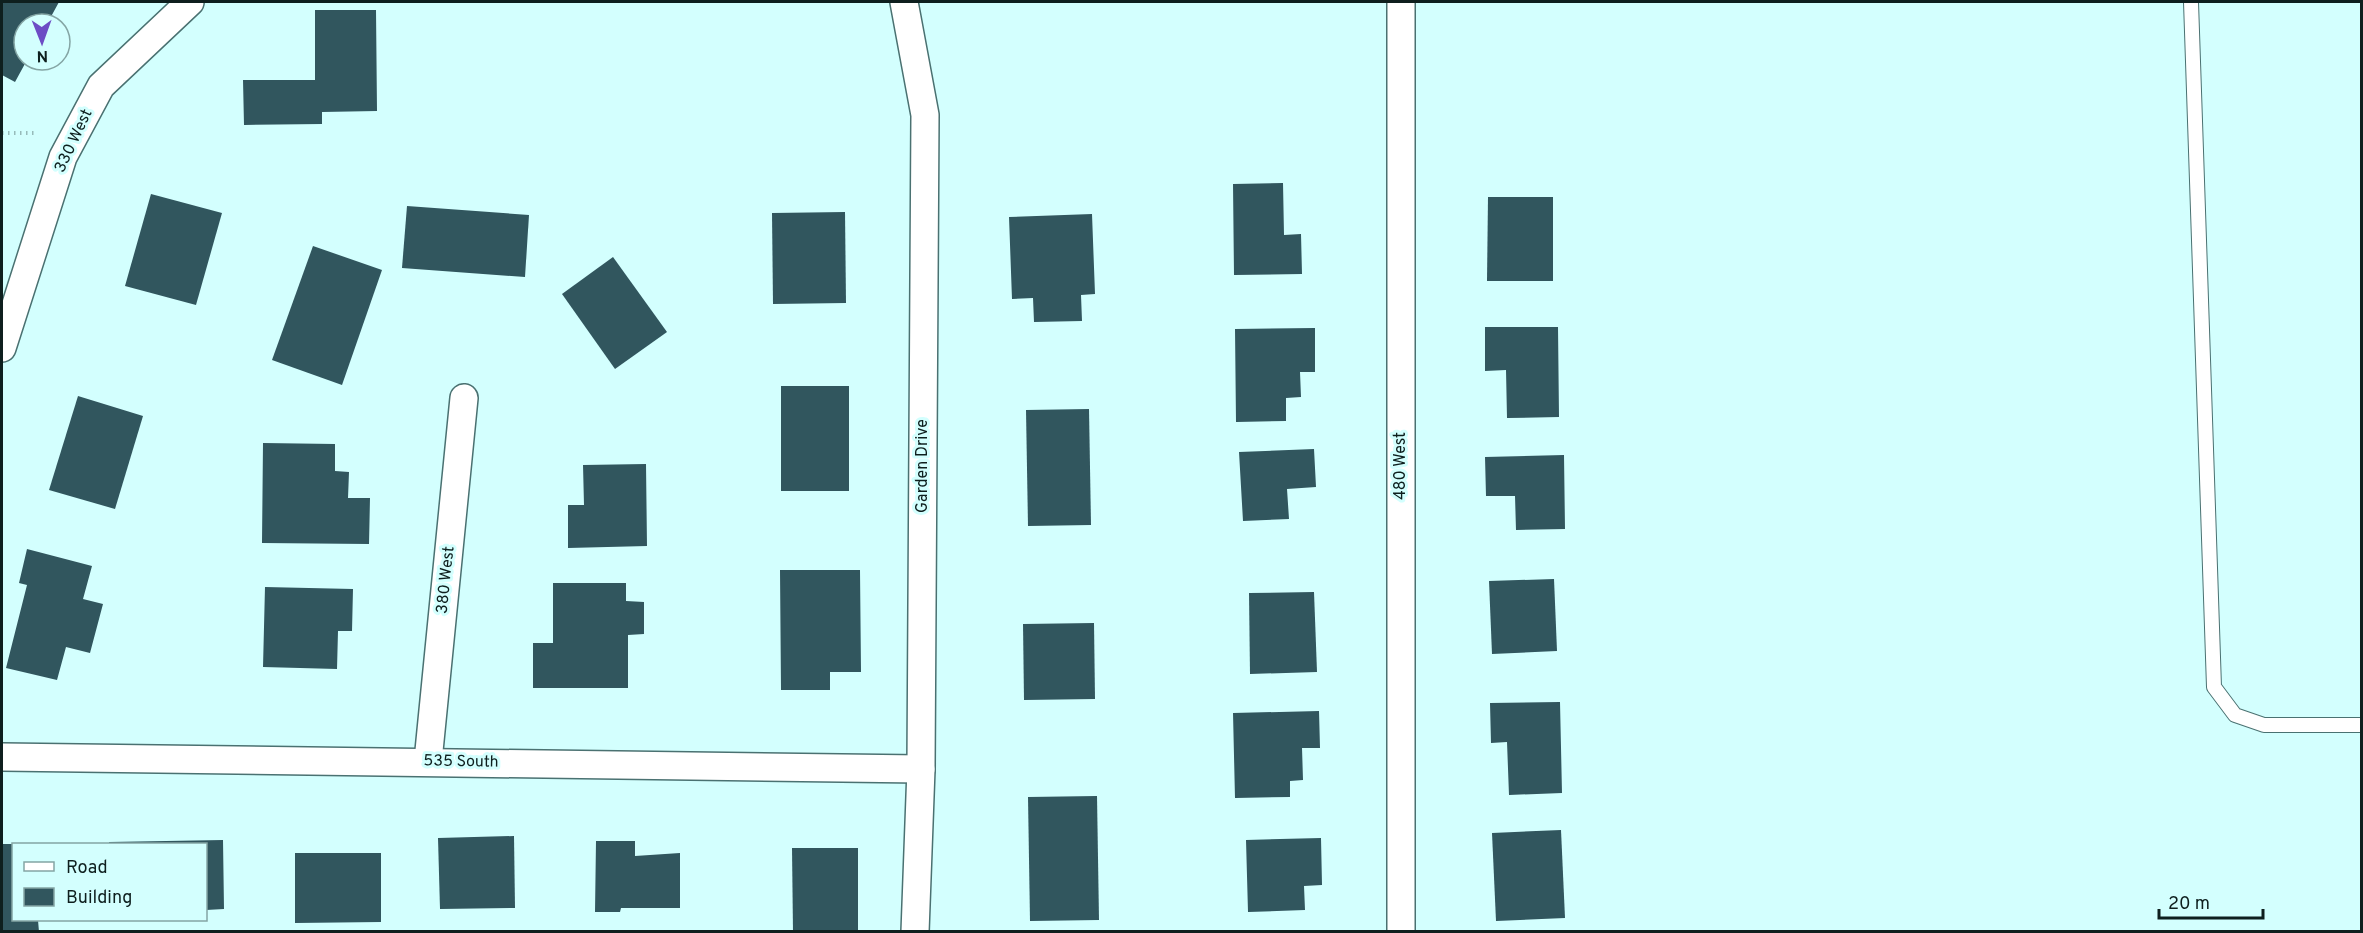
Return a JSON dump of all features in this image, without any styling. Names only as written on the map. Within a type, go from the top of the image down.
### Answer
[{"type":"street","name":"330 West","points":[[2,348],[63,157],[101,86],[190,2]]},
{"type":"street","name":"Garden Drive","points":[[904,2],[925,115],[921,769],[915,932]]},
{"type":"street","name":"480 West","points":[[1401,2],[1401,932]]},
{"type":"street","name":"380 West","points":[[428,761],[464,398]]},
{"type":"street","name":"535 South","points":[[2,757],[921,769]]},
{"type":"lane","points":[[2191,2],[2214,687],[2235,715],[2264,725],[2361,725]]},
{"type":"path","points":[[2,133],[37,133]]},
{"type":"building","points":[[2,2],[59,2],[54,12],[12,12],[12,72],[20,72],[15,82],[2,75]]},
{"type":"building","points":[[315,10],[376,10],[377,111],[322,112],[322,124],[244,125],[243,80],[315,80]]},
{"type":"building","points":[[1283,183],[1284,235],[1301,234],[1302,274],[1234,275],[1233,184]]},
{"type":"building","points":[[151,194],[222,213],[196,305],[125,286]]},
{"type":"building","points":[[1488,197],[1553,197],[1553,281],[1487,281]]},
{"type":"building","points":[[407,206],[529,215],[525,277],[402,268]]},
{"type":"building","points":[[845,212],[846,303],[773,304],[772,213]]},
{"type":"building","points":[[1092,214],[1095,294],[1081,295],[1082,321],[1034,322],[1033,298],[1012,299],[1009,217]]},
{"type":"building","points":[[313,246],[382,270],[342,385],[272,360]]},
{"type":"building","points":[[613,257],[667,332],[615,369],[562,294]]},
{"type":"building","points":[[1485,327],[1558,327],[1559,417],[1507,418],[1506,370],[1485,371]]},
{"type":"building","points":[[1315,328],[1315,372],[1300,372],[1301,397],[1286,398],[1286,421],[1236,422],[1235,329]]},
{"type":"building","points":[[781,386],[849,386],[849,491],[781,491]]},
{"type":"building","points":[[78,396],[143,416],[115,509],[49,490]]},
{"type":"building","points":[[1089,409],[1091,525],[1028,526],[1026,410]]},
{"type":"building","points":[[263,443],[335,444],[335,471],[349,472],[348,498],[370,498],[369,544],[262,543]]},
{"type":"building","points":[[1314,449],[1316,487],[1287,489],[1289,519],[1243,521],[1239,452]]},
{"type":"building","points":[[1564,455],[1565,529],[1516,530],[1515,496],[1486,496],[1485,457]]},
{"type":"building","points":[[646,464],[647,546],[568,548],[568,505],[584,505],[583,465]]},
{"type":"building","points":[[27,549],[92,566],[83,599],[103,604],[90,653],[66,647],[57,680],[6,668],[27,585],[19,583]]},
{"type":"building","points":[[780,570],[860,570],[861,672],[830,672],[830,690],[781,690]]},
{"type":"building","points":[[1554,579],[1557,651],[1492,654],[1489,581]]},
{"type":"building","points":[[553,583],[626,583],[626,601],[644,602],[644,634],[628,635],[628,688],[533,688],[533,643],[553,643]]},
{"type":"building","points":[[265,587],[353,589],[352,631],[338,631],[337,669],[263,667]]},
{"type":"building","points":[[1314,592],[1317,672],[1250,674],[1249,593]]},
{"type":"building","points":[[1094,623],[1095,699],[1024,700],[1023,624]]},
{"type":"building","points":[[1560,702],[1562,793],[1509,795],[1507,742],[1491,743],[1490,703]]},
{"type":"building","points":[[1319,711],[1320,748],[1302,748],[1303,780],[1290,781],[1290,797],[1235,798],[1233,713]]},
{"type":"building","points":[[1097,796],[1099,920],[1030,921],[1028,797]]},
{"type":"building","points":[[1561,830],[1565,918],[1496,921],[1492,833]]},
{"type":"building","points":[[514,836],[515,908],[440,909],[438,838]]},
{"type":"building","points":[[1321,838],[1322,885],[1304,886],[1305,910],[1248,912],[1246,840]]},
{"type":"building","points":[[223,840],[224,909],[207,910],[207,843],[109,842]]},
{"type":"building","points":[[596,841],[635,841],[635,856],[680,853],[680,908],[621,908],[620,912],[595,912]]},
{"type":"building","points":[[2,844],[12,844],[12,921],[38,921],[39,932],[2,932]]},
{"type":"building","points":[[792,848],[858,848],[858,932],[793,932]]},
{"type":"building","points":[[295,853],[381,853],[381,922],[295,923]]}]
